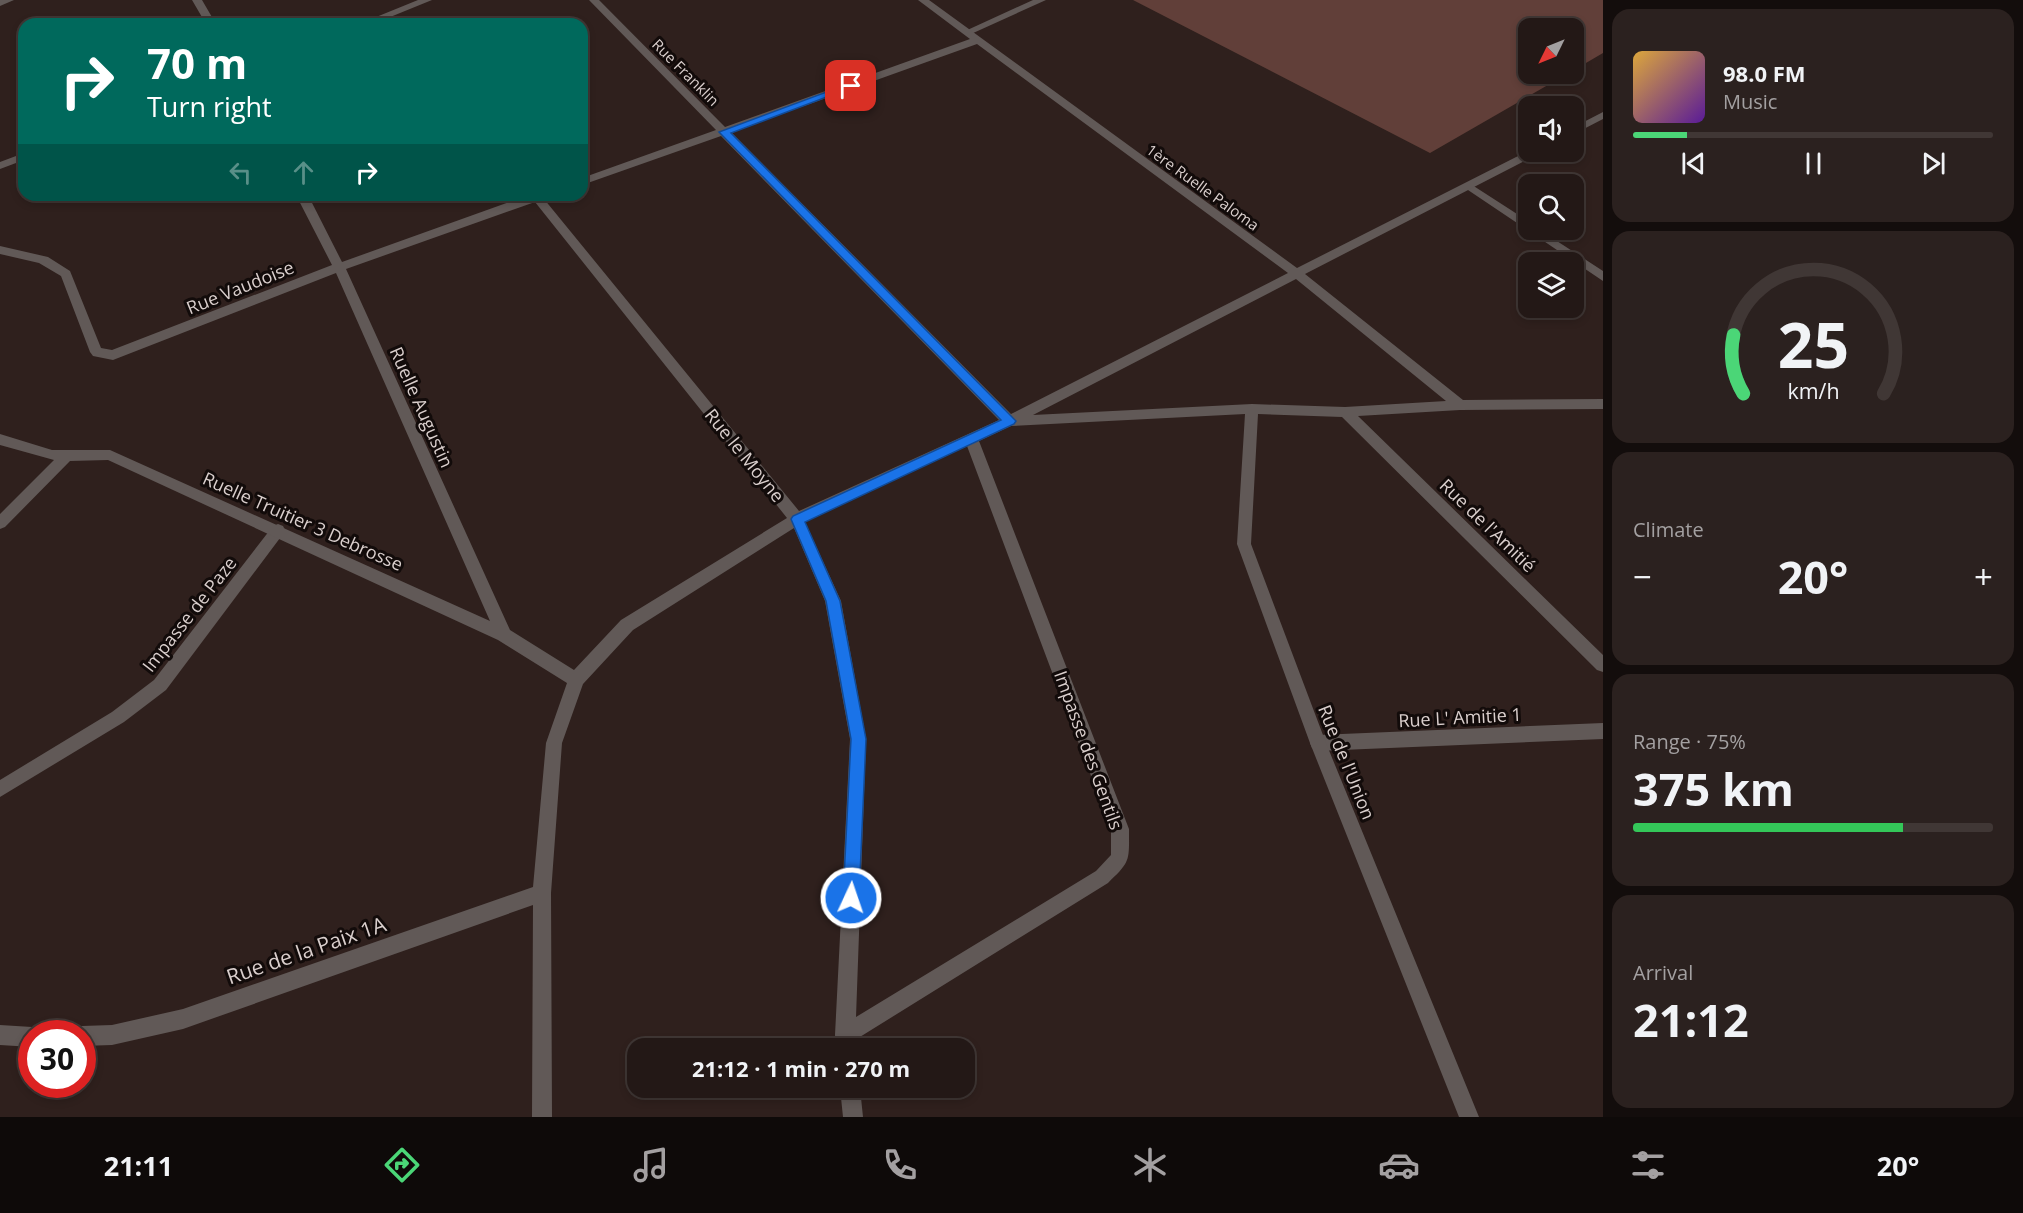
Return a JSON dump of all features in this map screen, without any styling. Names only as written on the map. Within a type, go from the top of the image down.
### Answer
[{"type":"street","points":[[0,3],[9,0]]},
{"type":"street","points":[[197,0],[208,18]]},
{"type":"street","points":[[381,18],[427,0]]},
{"type":"street","name":"Rue Franklin","points":[[594,0],[1009,421]]},
{"type":"street","name":"1ère Ruelle Paloma","points":[[923,0],[1296,273],[1460,405]]},
{"type":"street","points":[[968,32],[1041,0]]},
{"type":"street","points":[[588,180],[978,40]]},
{"type":"street","points":[[1584,125],[1603,115]]},
{"type":"street","points":[[1591,121],[1603,128]]},
{"type":"street","points":[[0,166],[18,158]]},
{"type":"street","points":[[542,1117],[542,893],[554,743],[576,680],[627,625],[797,519],[1009,421],[1518,160]]},
{"type":"street","points":[[1469,186],[1518,219]]},
{"type":"street","name":"Ruelle Augustin","points":[[305,201],[339,267],[504,635]]},
{"type":"street","name":"Rue Vaudoise","points":[[0,250],[30,256],[58,266],[66,274],[95,349],[106,355],[120,354],[339,267],[524,201]]},
{"type":"street","name":"Rue le Moyne","points":[[542,201],[797,519],[833,601],[858,739],[845,1038]]},
{"type":"street","points":[[1548,240],[1603,277]]},
{"type":"street","points":[[1009,421],[1252,409],[1345,412],[1460,405],[1603,404]]},
{"type":"street","name":"Rue de l'Union","points":[[1252,409],[1244,544],[1318,743],[1470,1117]]},
{"type":"street","name":"Rue de l'Amitié","points":[[1345,412],[1603,665]]},
{"type":"street","name":"Impasse des Gentils","points":[[851,1038],[1102,877],[1120,859],[1120,829],[971,438]]},
{"type":"street","name":"Ruelle Truitier 3 Debrosse","points":[[0,439],[13,446],[66,456],[110,455],[504,635],[576,680]]},
{"type":"street","points":[[0,523],[66,456]]},
{"type":"street","name":"Impasse de Paze","points":[[0,789],[118,717],[160,685],[278,530]]},
{"type":"street","name":"Rue L' Amitie 1","points":[[1318,743],[1603,731]]},
{"type":"street","name":"Rue de la Paix 1A","points":[[96,1036],[111,1035],[183,1019],[542,893]]},
{"type":"street","points":[[0,1035],[18,1036]]},
{"type":"street","points":[[851,1098],[852,1117]]},
{"type":"shaded area","points":[[1133,0],[1603,0],[1603,53],[1584,64],[1584,18],[1518,18],[1518,84],[1550,84],[1529,96],[1518,96],[1518,102],[1430,153]]},
{"type":"route","points":[[851,86],[724,132],[1009,421],[797,519],[833,601],[858,739],[851,898]]}]
